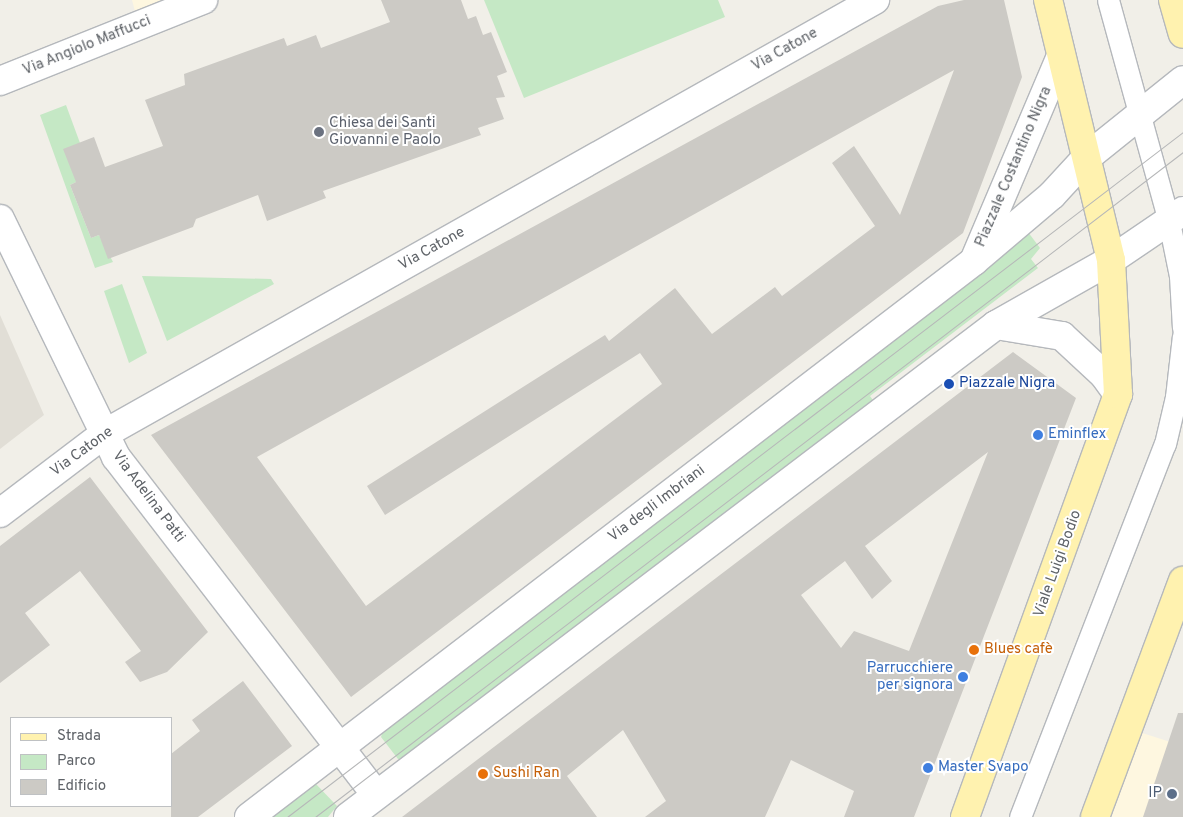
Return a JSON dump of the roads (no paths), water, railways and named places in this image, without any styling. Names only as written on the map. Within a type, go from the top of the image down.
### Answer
[{"type":"main road","points":[[1048,0],[1061,56]]},
{"type":"main road","points":[[1173,0],[1183,34]]},
{"type":"main road","name":"Piazzale Costantino Nigra","points":[[1061,56],[1111,260],[1118,394]]},
{"type":"main road","name":"Viale Luigi Bodio","points":[[965,817],[1118,394]]},
{"type":"main road","points":[[1096,817],[1183,582]]},
{"type":"street","name":"Via Angiolo Maffucci","points":[[0,81],[203,0]]},
{"type":"street","name":"Via Catone","points":[[0,513],[104,434],[875,0]]},
{"type":"street","name":"Piazzale Costantino Nigra","points":[[974,261],[1061,56]]},
{"type":"street","name":"Piazzale Costantino Nigra","points":[[974,261],[1052,195],[1086,158],[1183,80]]},
{"type":"street","points":[[348,817],[996,325],[1111,260],[1176,216]]},
{"type":"street","name":"Via Adelina Patti","points":[[0,219],[116,457],[340,748]]},
{"type":"street","name":"Via degli Imbriani","points":[[248,817],[974,261]]},
{"type":"street","points":[[996,325],[1062,336],[1104,374],[1118,394]]},
{"type":"street","points":[[340,748],[376,795]]},
{"type":"lane","points":[[1108,0],[1140,115],[1176,216],[1183,328]]},
{"type":"lane","points":[[1020,817],[1159,459],[1173,413],[1183,336]]},
{"type":"tram line","points":[[287,817],[1183,132]]},
{"type":"tram line","points":[[315,817],[1183,152]]},
{"type":"place","name":"Chiesa dei Santi Giovanni e Paolo","points":[[319,132]]},
{"type":"place","name":"Piazzale Nigra","points":[[949,384]]},
{"type":"place","name":"Eminflex","points":[[1038,435]]},
{"type":"place","name":"Blues cafè","points":[[974,650]]},
{"type":"place","name":"Parrucchiere per signora","points":[[963,677]]},
{"type":"place","name":"Master Svapo","points":[[928,768]]},
{"type":"place","name":"Sushi Ran","points":[[483,774]]},
{"type":"place","name":"IP","points":[[1172,794]]}]
